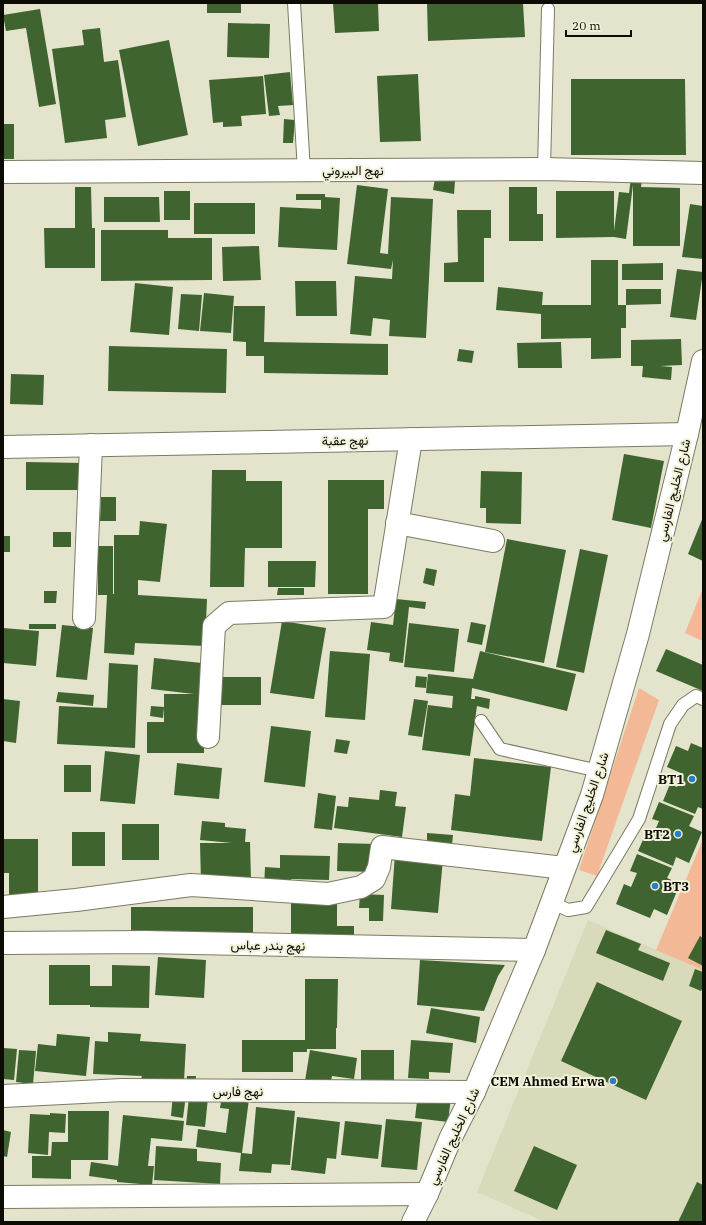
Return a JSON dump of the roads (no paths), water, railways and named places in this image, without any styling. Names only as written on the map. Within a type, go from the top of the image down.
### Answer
[{"type":"street","name":"نهج البيروني","points":[[3,172],[544,169],[703,173]]},
{"type":"street","name":"شارع الخليج الفارسي","points":[[413,1222],[427,1194],[450,1137],[474,1092],[534,950],[592,795],[638,634],[703,362]]},
{"type":"street","name":"نهج عقبة","points":[[3,447],[687,434]]},
{"type":"street","points":[[208,737],[214,626],[229,613],[384,607],[411,439]]},
{"type":"street","points":[[84,618],[91,445]]},
{"type":"street","points":[[397,523],[492,541]]},
{"type":"street","points":[[3,906],[76,900],[191,885],[328,894],[361,887],[374,879],[379,867],[382,847],[564,868]]},
{"type":"street","name":"نهج بندر عباس","points":[[3,944],[145,942],[534,950]]},
{"type":"street","name":"نهج فارس","points":[[3,1096],[122,1090],[474,1092]]},
{"type":"street","points":[[3,1197],[427,1194]]},
{"type":"lane","points":[[294,3],[304,171]]},
{"type":"lane","points":[[544,169],[548,9]]},
{"type":"lane","points":[[552,902],[568,910],[586,907],[639,819],[670,724],[683,705],[696,696],[703,699]]},
{"type":"lane","points":[[481,721],[500,749],[599,771]]},
{"type":"place","name":"BT1","points":[[692,779]]},
{"type":"place","name":"BT2","points":[[678,834]]},
{"type":"place","name":"BT3","points":[[655,886]]},
{"type":"place","name":"CEM Ahmed Erwa","points":[[613,1081]]}]
